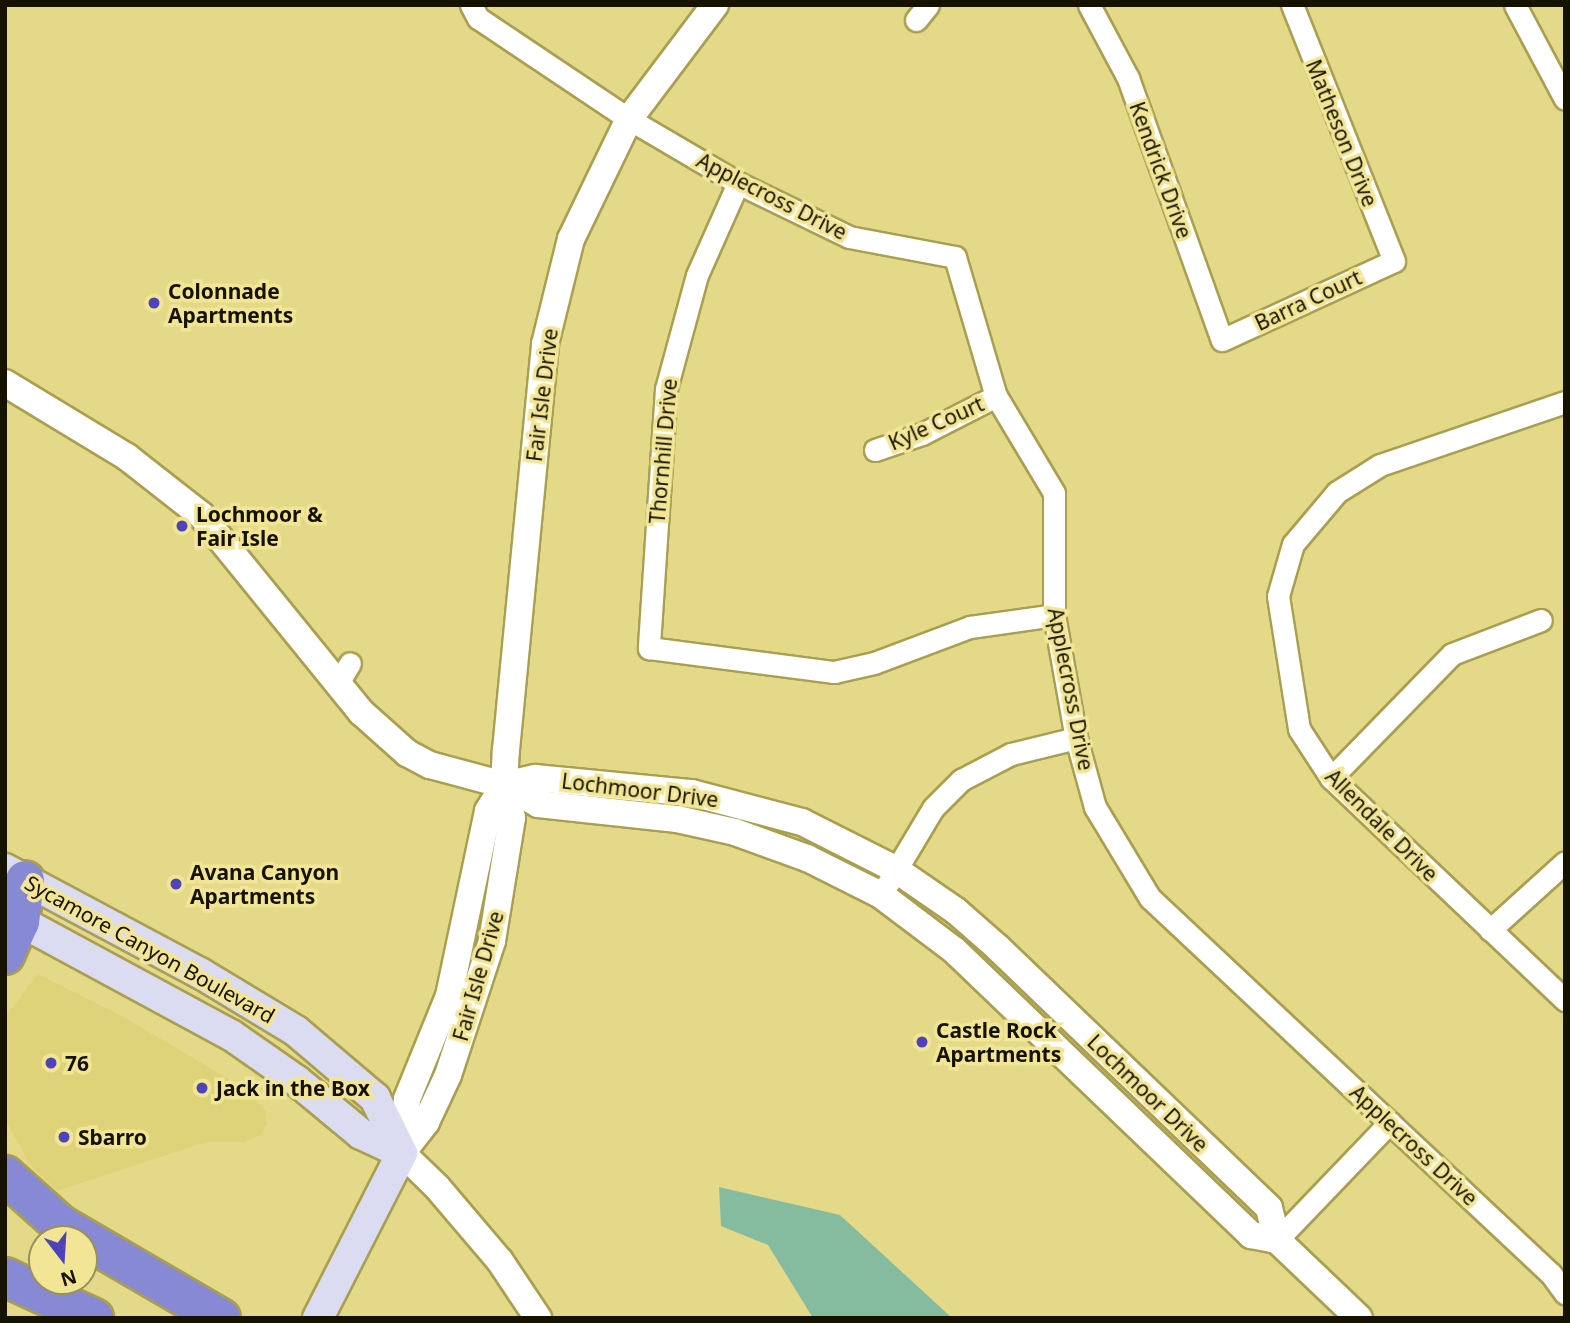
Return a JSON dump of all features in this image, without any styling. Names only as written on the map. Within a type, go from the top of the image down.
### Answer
[{"type":"highway","points":[[5,1175],[61,1225],[221,1318]]},
{"type":"highway","points":[[5,1277],[94,1318]]},
{"type":"main road","name":"Sycamore Canyon Boulevard","points":[[11,907],[231,1035],[297,1081],[361,1134],[402,1153]]},
{"type":"main road","name":"Sycamore Canyon Boulevard","points":[[11,907],[200,973],[296,1031],[375,1098],[402,1153]]},
{"type":"main road","name":"Fair Isle Drive","points":[[324,1306],[402,1153]]},
{"type":"street","name":"Fair Isle Drive","points":[[402,1153],[426,1122],[448,1075],[492,941],[512,818],[504,785],[545,344],[571,239],[629,120],[715,5]]},
{"type":"street","name":"Kendrick Drive","points":[[1089,5],[1128,78],[1222,340]]},
{"type":"street","name":"Matheson Drive","points":[[1292,5],[1394,261]]},
{"type":"street","points":[[1515,5],[1565,99]]},
{"type":"street","name":"Applecross Drive","points":[[480,9],[629,120],[738,183],[849,237],[955,257],[996,396],[1054,493],[1054,615],[1076,738],[1096,807],[1150,898],[1551,1274],[1565,1293]]},
{"type":"street","name":"Thornhill Drive","points":[[738,183],[696,275],[666,389],[649,648],[834,672],[874,663],[970,627],[1054,615]]},
{"type":"street","name":"Barra Court","points":[[1222,340],[1394,261]]},
{"type":"street","name":"Lochmoor Drive","points":[[5,383],[127,457],[201,515],[344,673],[382,734],[407,753],[429,765],[504,785],[538,804],[677,819],[735,832],[807,858],[881,895],[954,950],[1251,1235],[1278,1240]]},
{"type":"street","name":"Kyle Court","points":[[875,450],[922,434],[996,396]]},
{"type":"street","name":"Allendale Drive","points":[[1565,402],[1380,465],[1337,492],[1293,544],[1278,596],[1298,729],[1331,778],[1565,1000]]},
{"type":"street","points":[[1331,778],[1452,654],[1541,620]]},
{"type":"street","points":[[881,895],[933,808],[961,780],[1011,754],[1076,738]]},
{"type":"street","name":"Lochmoor Drive","points":[[504,785],[535,778],[692,793],[802,822],[895,869],[957,911],[997,947],[1269,1208],[1278,1240],[1359,1318]]},
{"type":"street","points":[[1490,930],[1565,862]]},
{"type":"street","points":[[1278,1240],[1390,1122]]},
{"type":"street","name":"Sycamore Canyon Boulevard","points":[[402,1153],[438,1186],[500,1261],[538,1318]]},
{"type":"shaded area","points":[[38,974],[129,1020],[244,1088],[265,1110],[267,1124],[261,1135],[244,1142],[206,1142],[57,1191],[30,1165],[5,1119],[5,1017]]},
{"type":"green space","points":[[719,1187],[840,1215],[952,1318],[813,1318],[768,1245],[721,1226]]},
{"type":"place","name":"Colonnade Apartments","points":[[154,303]]},
{"type":"place","name":"Lochmoor & Fair Isle","points":[[182,526]]},
{"type":"place","name":"Avana Canyon Apartments","points":[[176,884]]},
{"type":"place","name":"Castle Rock Apartments","points":[[922,1042]]},
{"type":"place","name":"76","points":[[51,1063]]},
{"type":"place","name":"Jack in the Box","points":[[202,1088]]},
{"type":"place","name":"Sbarro","points":[[64,1137]]}]
